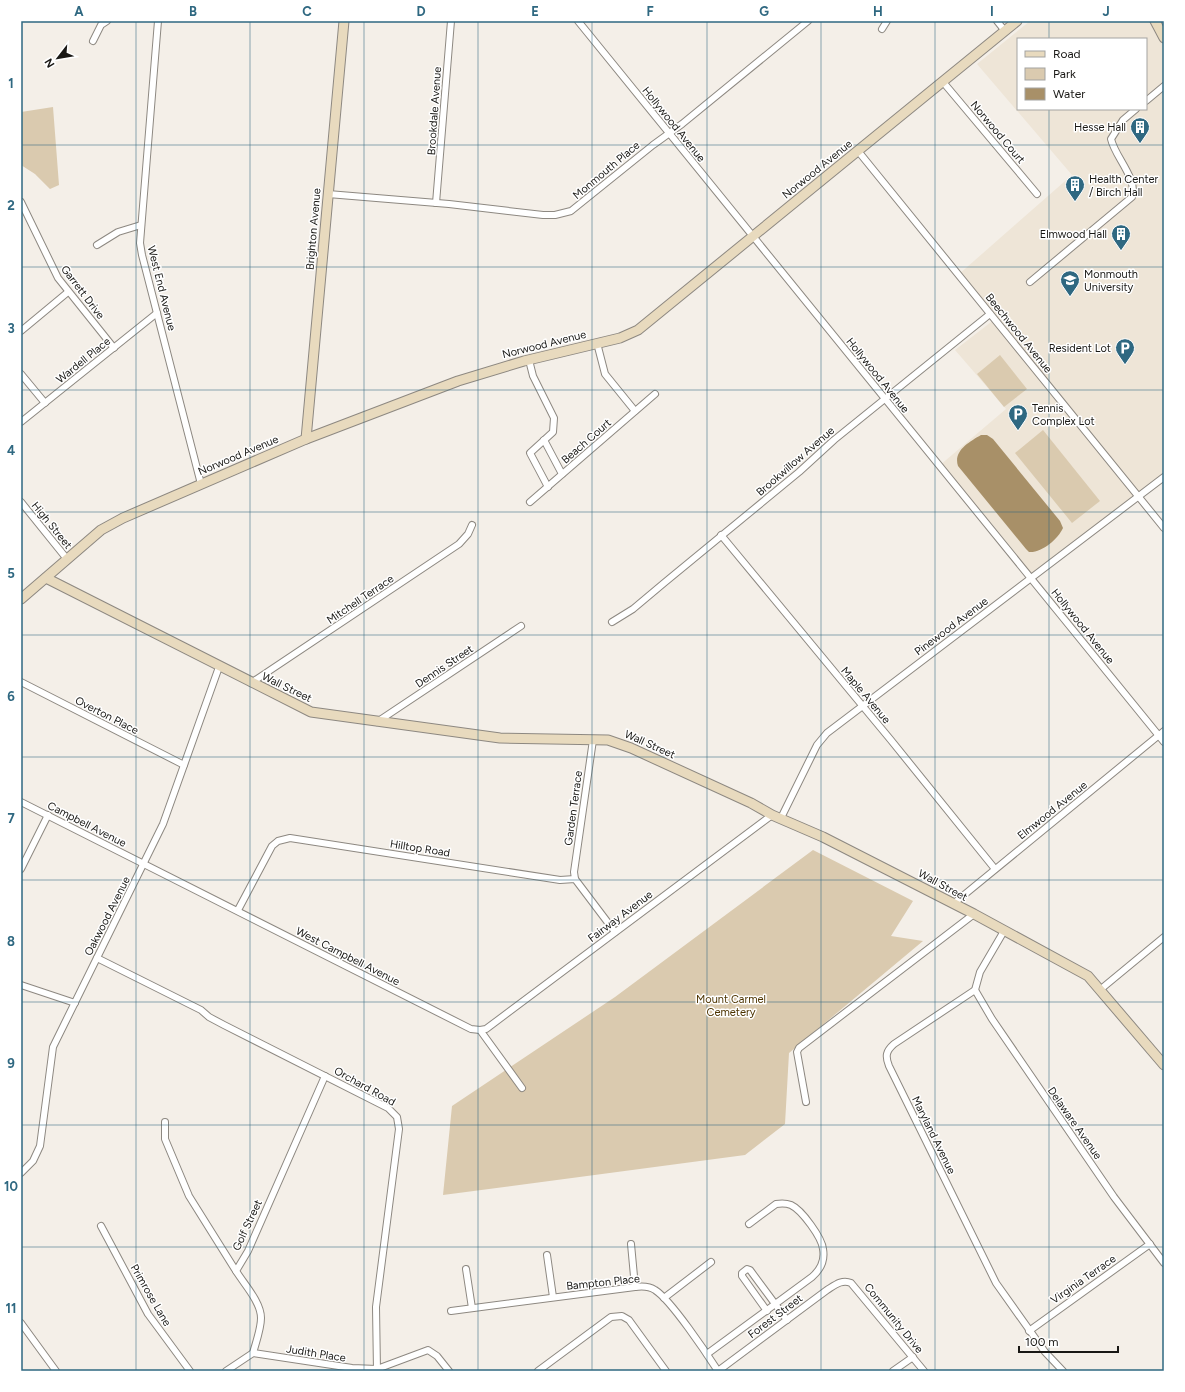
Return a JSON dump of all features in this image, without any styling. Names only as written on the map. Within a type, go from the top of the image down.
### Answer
[{"type":"street","points":[[93,40],[102,25],[107,21]]},
{"type":"street","name":"West End Avenue","points":[[158,21],[141,225],[142,255],[201,484]]},
{"type":"street","name":"Brighton Avenue","points":[[306,439],[344,21]]},
{"type":"street","name":"Brookdale Avenue","points":[[436,203],[451,21]]},
{"type":"street","name":"Hollywood Avenue","points":[[578,21],[1031,578],[1162,733],[1164,742]]},
{"type":"street","name":"Monmouth Place","points":[[328,194],[436,203],[544,215],[555,215],[571,211],[808,21]]},
{"type":"street","points":[[882,29],[888,21]]},
{"type":"street","points":[[997,21],[1005,31]]},
{"type":"street","name":"Norwood Avenue","points":[[21,598],[101,530],[117,521],[201,484],[306,439],[458,381],[529,360],[620,338],[638,330],[753,238],[1017,21]]},
{"type":"street","points":[[1155,21],[1164,38]]},
{"type":"street","name":"Norwood Court","points":[[943,82],[1037,194]]},
{"type":"street","points":[[1147,100],[1164,86]]},
{"type":"street","points":[[1030,282],[1132,197],[1133,185],[1111,139],[1123,120],[1135,110]]},
{"type":"street","name":"Beechwood Avenue","points":[[858,151],[1164,528]]},
{"type":"street","name":"Garrett Drive","points":[[21,202],[51,266],[68,292],[114,348]]},
{"type":"street","points":[[21,221],[28,218]]},
{"type":"street","points":[[97,245],[118,232],[141,225]]},
{"type":"street","points":[[21,331],[68,292]]},
{"type":"street","name":"Wardell Place","points":[[21,422],[157,313]]},
{"type":"street","name":"Brookwillow Avenue","points":[[612,622],[632,609],[884,398],[990,314]]},
{"type":"street","points":[[597,343],[605,374],[635,411]]},
{"type":"street","points":[[529,360],[533,376],[554,418],[554,429],[530,453],[548,487]]},
{"type":"street","points":[[21,374],[45,403]]},
{"type":"street","name":"Beach Court","points":[[530,502],[655,394]]},
{"type":"street","points":[[544,440],[562,474]]},
{"type":"street","name":"Pinewood Avenue","points":[[781,818],[818,742],[827,733],[1164,477]]},
{"type":"street","name":"High Street","points":[[21,502],[67,560]]},
{"type":"street","name":"Mitchell Terrace","points":[[252,683],[459,544],[468,534],[472,525]]},
{"type":"street","name":"Maple Avenue","points":[[721,535],[995,868]]},
{"type":"street","name":"Wall Street","points":[[46,578],[311,712],[500,738],[613,741],[631,748],[751,803],[772,815],[823,837],[974,914],[1088,976],[1101,989],[1142,1041],[1164,1065]]},
{"type":"street","name":"Dennis Street","points":[[377,722],[521,626]]},
{"type":"street","name":"Oakwood Avenue","points":[[21,1173],[33,1161],[40,1146],[52,1052],[163,824],[219,666]]},
{"type":"street","name":"Overton Place","points":[[21,682],[184,765]]},
{"type":"street","name":"Elmwood Avenue","points":[[953,904],[995,868],[1162,733]]},
{"type":"street","name":"Garden Terrace","points":[[575,879],[574,872],[593,740]]},
{"type":"street","name":"Campbell Avenue","points":[[21,802],[144,864]]},
{"type":"street","points":[[21,869],[48,815]]},
{"type":"street","name":"Fairway Avenue","points":[[480,1030],[486,1029],[772,815]]},
{"type":"street","name":"Hilltop Road","points":[[238,910],[272,846],[278,840],[287,838],[560,880],[575,879]]},
{"type":"street","name":"West Campbell Avenue","points":[[144,864],[238,910],[258,922],[464,1026],[480,1030]]},
{"type":"street","points":[[575,879],[615,932]]},
{"type":"street","points":[[806,1102],[797,1052],[799,1048],[974,914]]},
{"type":"street","points":[[975,990],[980,972],[1004,931]]},
{"type":"street","points":[[1101,989],[1164,937]]},
{"type":"street","name":"Orchard Road","points":[[97,958],[201,1010],[209,1017],[388,1108],[394,1113],[399,1123],[376,1307],[377,1370]]},
{"type":"street","points":[[21,985],[75,1003]]},
{"type":"street","name":"Delaware Avenue","points":[[975,990],[992,1019],[1114,1197],[1164,1263]]},
{"type":"street","name":"Maryland Avenue","points":[[975,990],[894,1044],[887,1052],[886,1057],[889,1066],[996,1283],[1029,1331],[1045,1352],[1063,1371]]},
{"type":"street","points":[[480,1030],[522,1088]]},
{"type":"street","name":"Golf Street","points":[[236,1271],[248,1251],[325,1076]]},
{"type":"street","points":[[165,1122],[165,1139],[189,1196],[254,1299],[260,1314],[261,1320],[253,1353],[226,1371]]},
{"type":"street","points":[[707,1354],[817,1272],[823,1261],[822,1244],[801,1213],[786,1203],[772,1206],[749,1224]]},
{"type":"street","name":"Primrose Lane","points":[[101,1226],[148,1314],[190,1371]]},
{"type":"street","points":[[631,1244],[634,1287]]},
{"type":"street","name":"Virginia Terrace","points":[[1029,1331],[1150,1244]]},
{"type":"street","points":[[547,1255],[553,1297]]},
{"type":"street","points":[[664,1298],[711,1262]]},
{"type":"street","points":[[466,1269],[472,1308]]},
{"type":"street","points":[[767,1310],[742,1276],[742,1273],[747,1269],[750,1270],[787,1320]]},
{"type":"street","name":"Forest Street","points":[[718,1371],[827,1290],[841,1282],[846,1281]]},
{"type":"street","name":"Community Drive","points":[[846,1281],[851,1283],[924,1371]]},
{"type":"street","name":"Bampton Place","points":[[452,1311],[634,1287],[649,1287],[656,1290],[664,1298],[707,1354],[718,1371]]},
{"type":"street","points":[[538,1371],[611,1317],[618,1315],[629,1320],[666,1371]]},
{"type":"street","points":[[21,1323],[56,1371]]},
{"type":"street","points":[[377,1370],[428,1350],[437,1356],[449,1371]]},
{"type":"street","name":"Judith Place","points":[[253,1353],[352,1368],[377,1370]]},
{"type":"street","points":[[894,1371],[913,1357]]},
{"type":"shaded area","name":"Monmouth University","points":[[1030,21],[1164,21],[1164,478],[1031,578],[939,466],[1006,409],[955,350],[995,319],[958,275],[1072,175],[977,64]]},
{"type":"green space","points":[[53,107],[59,185],[50,189],[35,174],[21,165],[21,112]]},
{"type":"green space","points":[[1000,355],[1027,389],[1004,407],[977,374]]},
{"type":"green space","points":[[1043,430],[1100,501],[1072,523],[1015,453]]},
{"type":"green space","name":"Mount Carmel Cemetery","points":[[813,850],[913,901],[891,936],[923,941],[789,1053],[785,1124],[745,1155],[443,1195],[452,1106],[615,997]]},
{"type":"water","points":[[981,435],[987,435],[993,439],[1060,521],[1063,528],[1061,532],[1044,548],[1034,552],[1029,552],[958,466],[957,461],[960,451],[967,444]]},
{"type":"place","name":"Hesse Hall","points":[[1140,144]]},
{"type":"place","name":"Health Center / Birch Hall","points":[[1075,202]]},
{"type":"place","name":"Elmwood Hall","points":[[1121,251]]},
{"type":"place","name":"Monmouth University","points":[[1070,297]]},
{"type":"place","name":"Resident Lot","points":[[1125,365]]},
{"type":"place","name":"Tennis Complex Lot","points":[[1018,431]]}]
